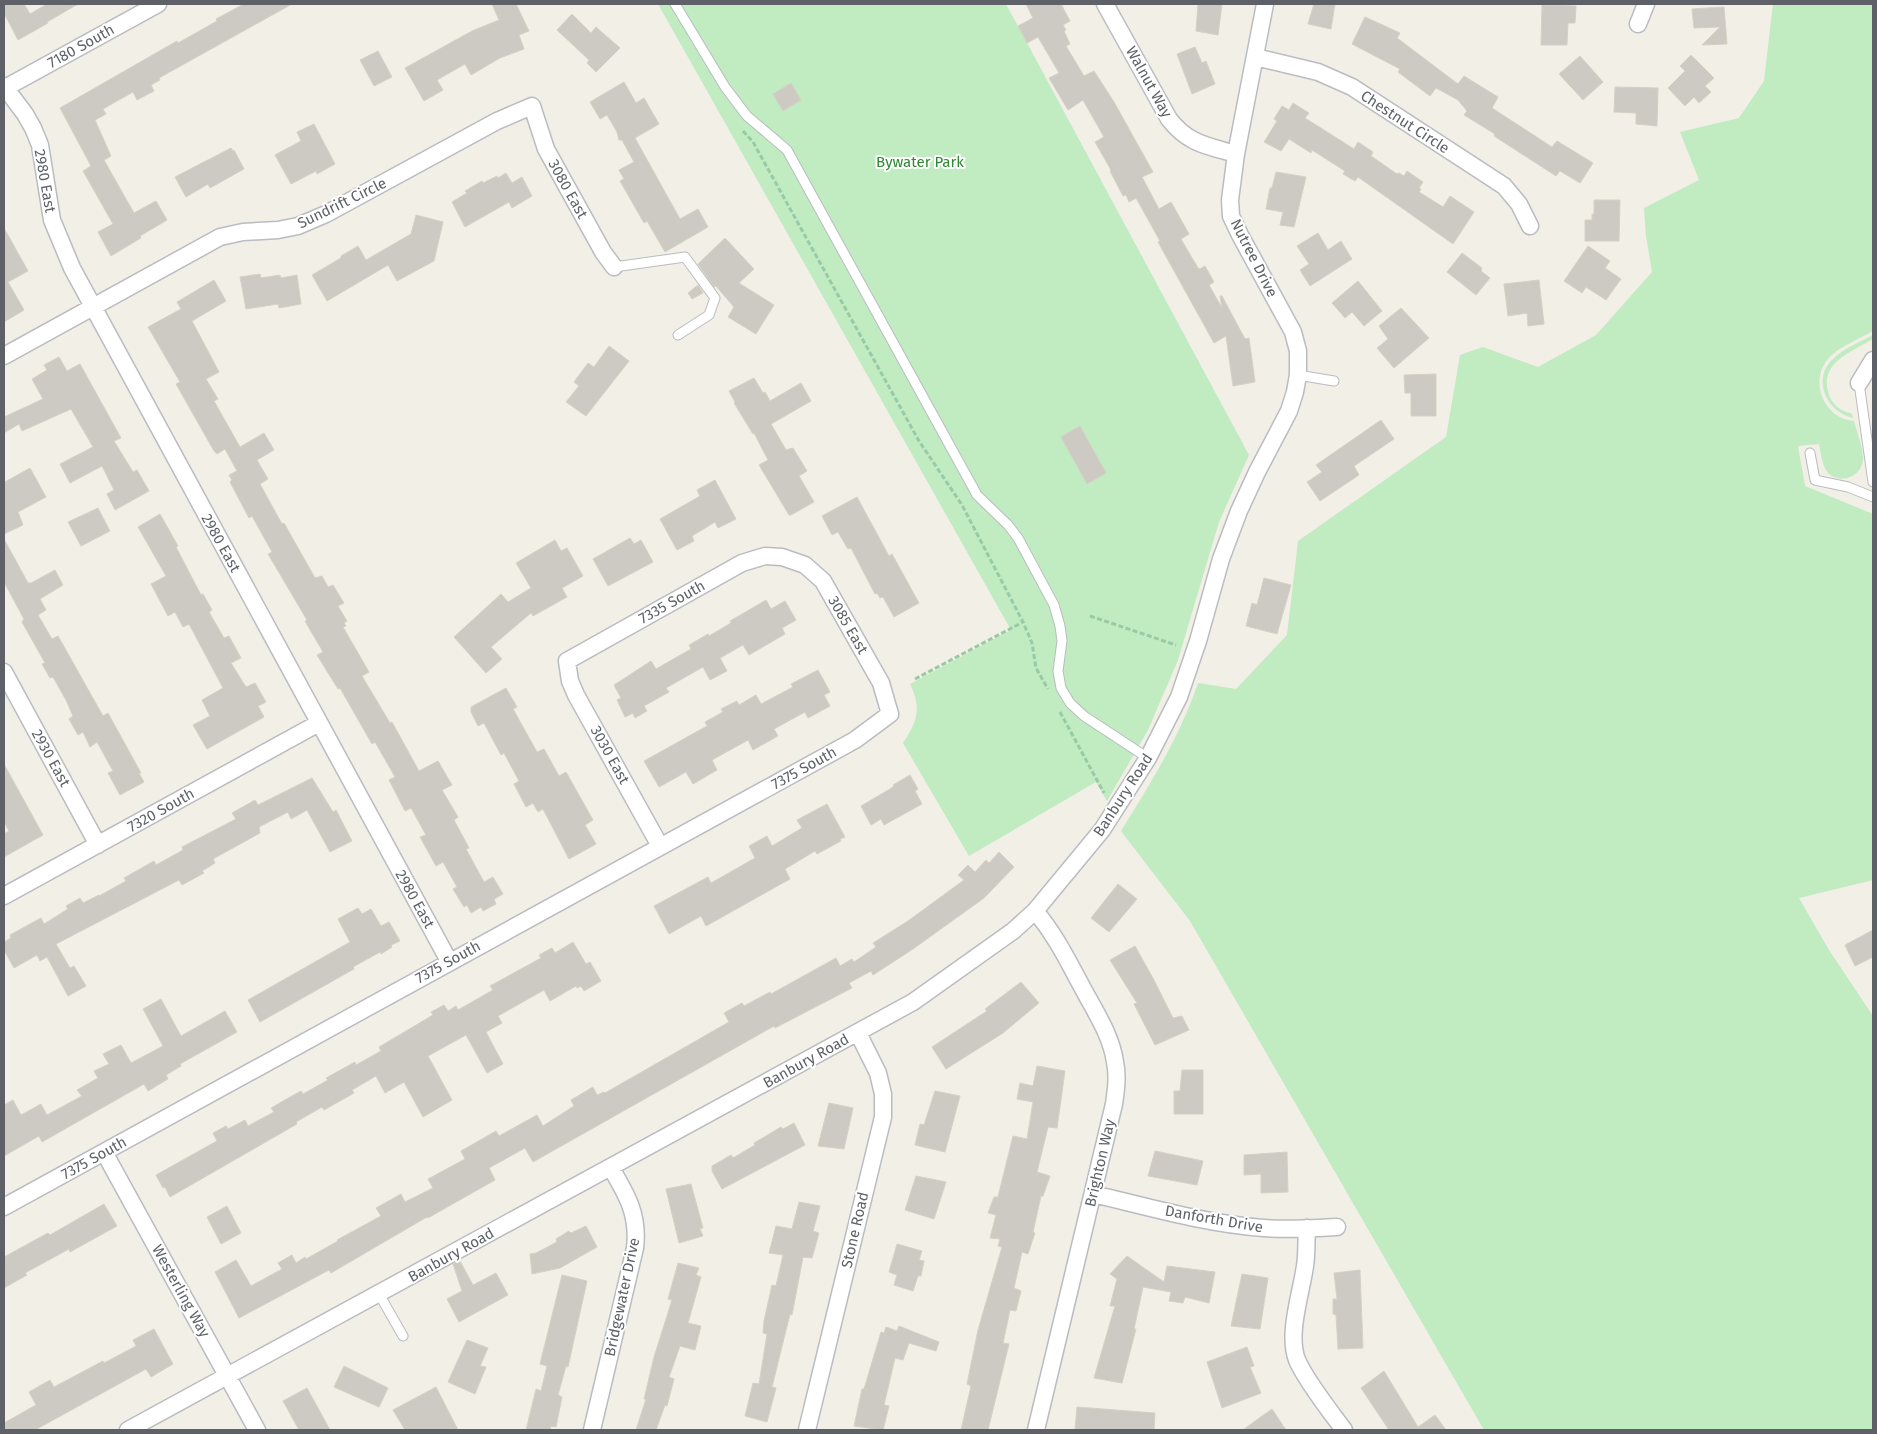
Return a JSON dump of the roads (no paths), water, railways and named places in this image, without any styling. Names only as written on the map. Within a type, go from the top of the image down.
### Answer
[{"type":"street","name":"7180 South","points":[[4,87],[158,4]]},
{"type":"street","name":"Walnut Way","points":[[1105,4],[1176,129],[1186,137],[1201,144],[1236,154]]},
{"type":"street","name":"Nutree Drive","points":[[1257,472],[1289,411],[1296,392],[1298,375],[1298,351],[1293,332],[1240,235],[1232,216],[1230,200],[1236,154],[1265,4]]},
{"type":"street","points":[[1638,24],[1646,4]]},
{"type":"street","name":"Chestnut Circle","points":[[1255,57],[1318,72],[1352,87],[1504,186],[1519,204],[1530,226]]},
{"type":"street","name":"2980 East","points":[[4,87],[25,114],[40,145],[52,220],[72,268],[450,961]]},
{"type":"street","name":"3080 East","points":[[532,106],[546,149],[603,252],[614,267]]},
{"type":"street","name":"Sundrift Circle","points":[[4,356],[220,237],[243,232],[278,230],[298,226],[326,214],[496,121],[532,106]]},
{"type":"street","points":[[1858,383],[1873,360]]},
{"type":"street","name":"Banbury Road","points":[[128,1430],[913,1002],[1013,931],[1035,911],[1102,830],[1148,758],[1179,697],[1198,641],[1221,559],[1239,511],[1257,472]]},
{"type":"street","name":"7335 South","points":[[567,661],[742,564],[765,556],[782,557]]},
{"type":"street","name":"3085 East","points":[[782,557],[805,565],[823,582],[881,683],[890,714]]},
{"type":"street","name":"3030 East","points":[[567,661],[570,681],[576,696],[660,846]]},
{"type":"street","name":"2930 East","points":[[4,672],[98,845]]},
{"type":"street","name":"7375 South","points":[[4,1207],[855,740],[890,714]]},
{"type":"street","name":"7320 South","points":[[4,896],[319,723]]},
{"type":"street","name":"Brighton Way","points":[[1035,911],[1050,928],[1102,1024],[1111,1043],[1117,1083],[1114,1104],[1093,1194],[1036,1430]]},
{"type":"street","name":"Stone Road","points":[[807,1430],[882,1117],[883,1094],[878,1072],[858,1033]]},
{"type":"street","name":"Westerling Way","points":[[104,1152],[257,1430]]},
{"type":"street","name":"Bridgewater Drive","points":[[592,1430],[636,1234],[635,1219],[630,1203],[611,1168]]},
{"type":"street","name":"Danforth Drive","points":[[1093,1194],[1202,1220],[1266,1228],[1337,1227]]},
{"type":"street","points":[[1306,1228],[1306,1264],[1294,1333],[1294,1347],[1297,1360],[1304,1373],[1344,1430]]},
{"type":"lane","points":[[675,4],[725,87],[747,116],[787,150],[977,495],[1008,525],[1018,538],[1054,605],[1062,641],[1058,670],[1062,688],[1070,703],[1084,716],[1148,758]]},
{"type":"lane","points":[[614,267],[685,257],[715,298],[709,315],[678,335]]},
{"type":"lane","points":[[1298,375],[1334,381]]},
{"type":"lane","points":[[1858,383],[1873,482]]},
{"type":"lane","points":[[1810,453],[1815,480],[1848,486],[1873,497]]},
{"type":"lane","points":[[379,1294],[402,1336]]},
{"type":"park label","name":"Bywater Park","points":[[920,162]]}]
